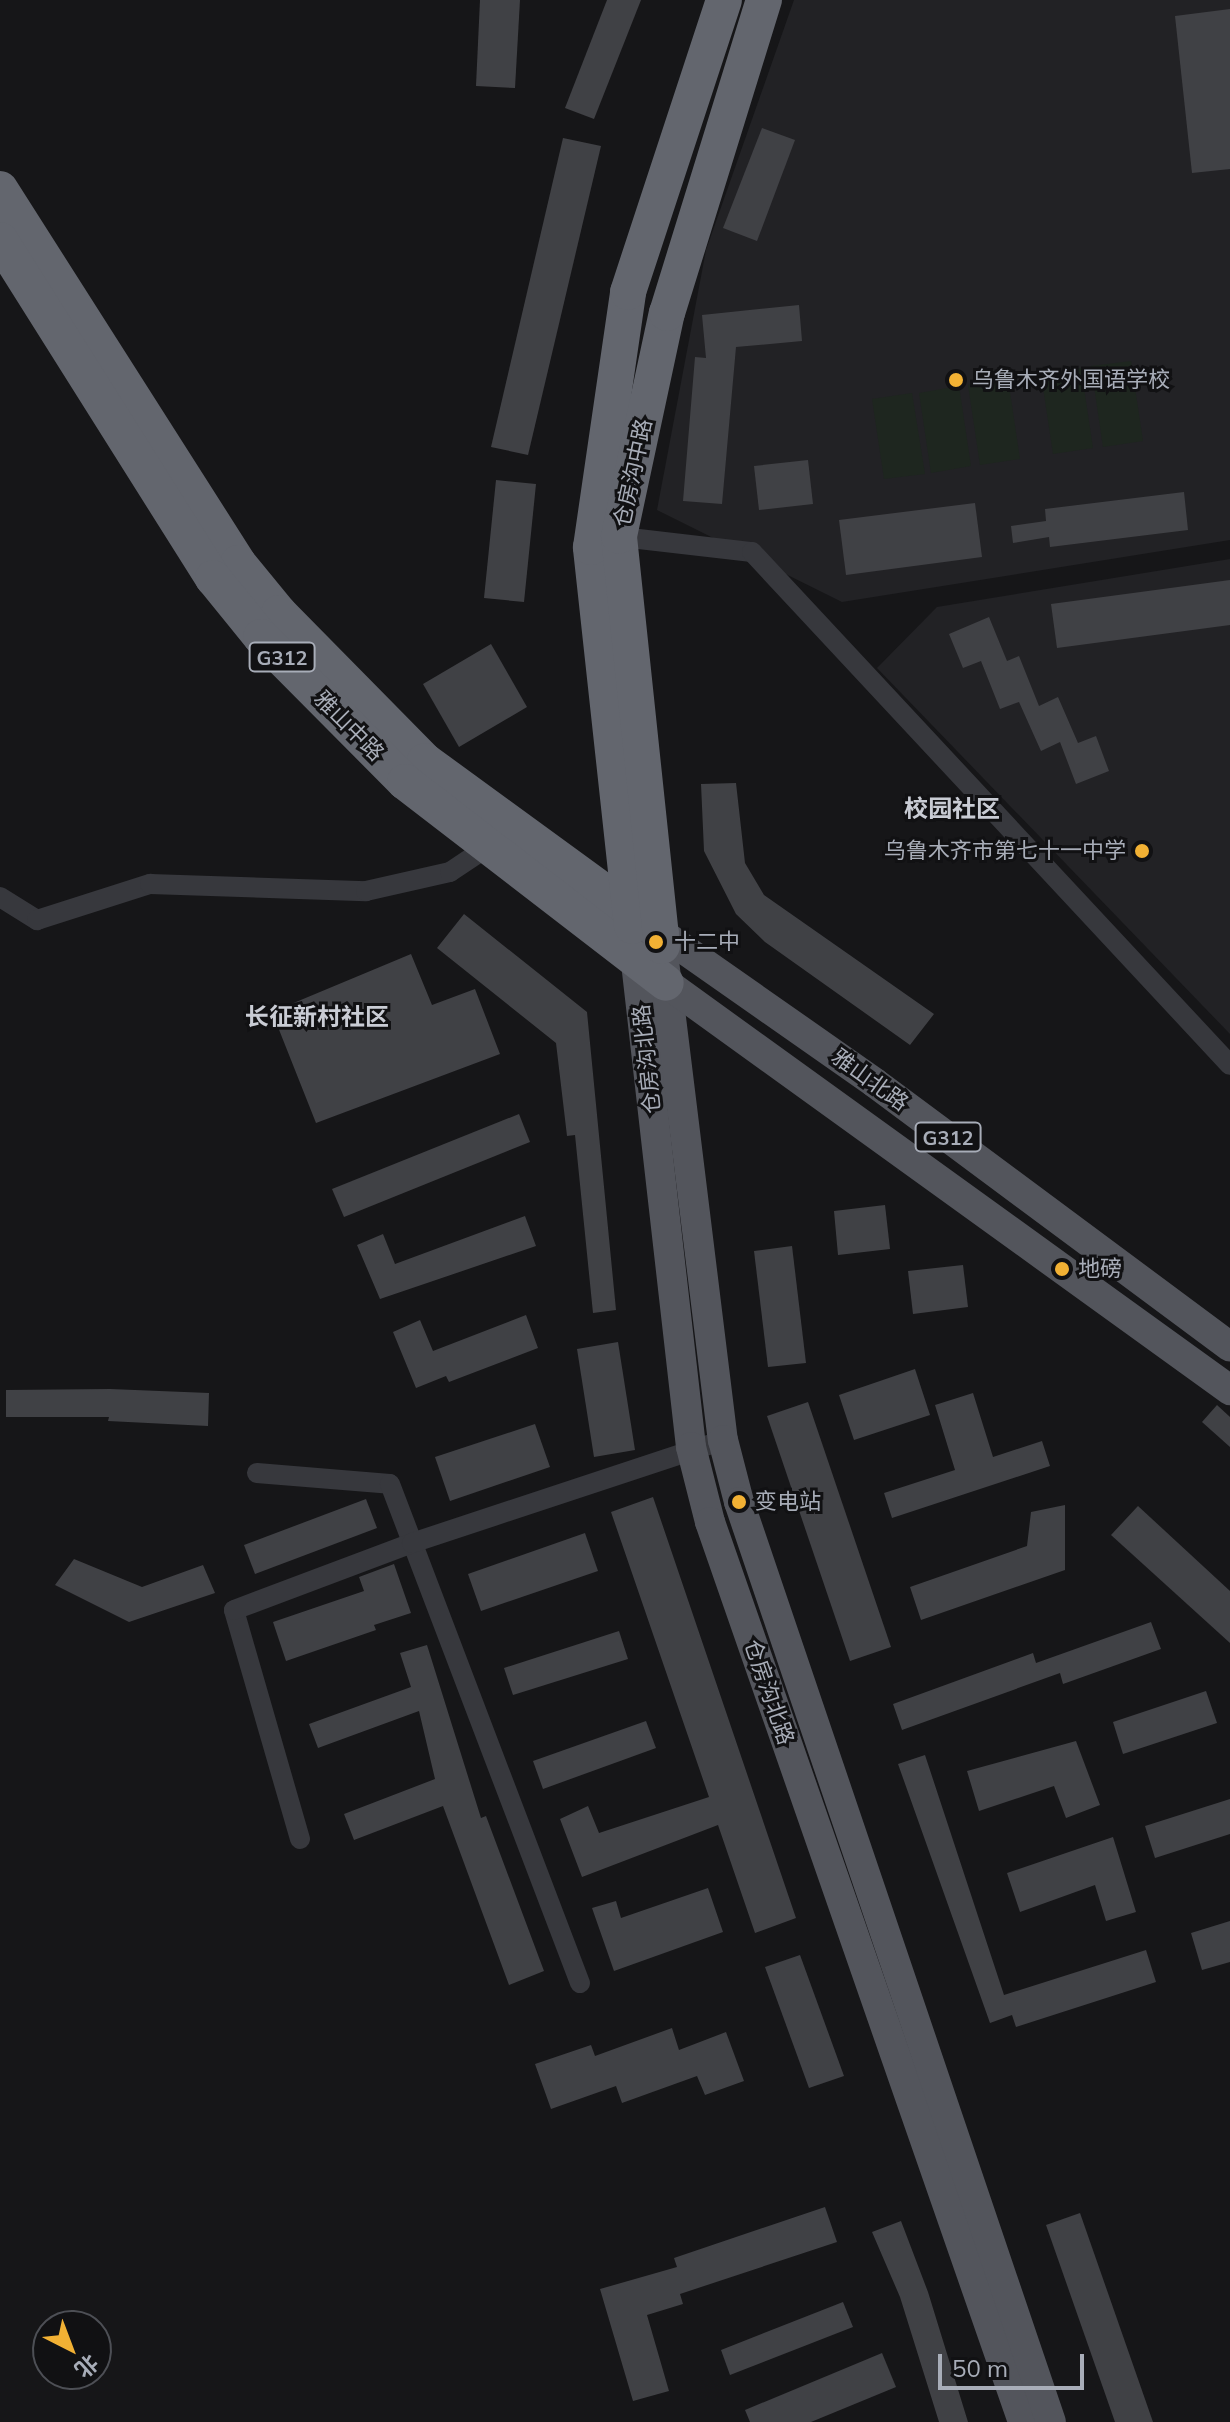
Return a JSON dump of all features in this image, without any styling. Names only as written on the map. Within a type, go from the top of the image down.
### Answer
[{"type":"highway","name":"仓房沟中路","points":[[648,947],[606,535],[628,292],[724,0]]},
{"type":"highway","name":"仓房沟中路","points":[[606,535],[667,313],[764,0]]},
{"type":"highway","name":"雅山中路","points":[[0,189],[238,563],[279,613],[425,761],[648,947]]},
{"type":"highway","name":"雅山中路","points":[[0,240],[213,578],[261,637],[405,782],[489,846],[648,947]]},
{"type":"main road","name":"雅山北路","points":[[648,947],[875,1083],[1230,1347]]},
{"type":"main road","name":"雅山北路","points":[[648,947],[1230,1390]]},
{"type":"main road","name":"仓房沟北路","points":[[648,947],[723,1440],[754,1547],[1051,2422]]},
{"type":"main road","name":"仓房沟北路","points":[[648,947],[691,1447],[710,1522],[1023,2422]]},
{"type":"street","points":[[606,535],[752,552],[1230,1065]]},
{"type":"street","points":[[0,897],[37,920],[150,884],[366,891],[450,872],[489,846]]},
{"type":"street","points":[[300,1839],[234,1610],[412,1543],[691,1447],[723,1440]]},
{"type":"street","points":[[257,1473],[390,1484],[580,1983]]},
{"type":"shaded area","name":"乌鲁木齐外国语学校","points":[[794,0],[1230,0],[1230,540],[842,602],[657,510],[706,250]]},
{"type":"shaded area","points":[[1131,361],[1143,441],[1103,447],[1091,366]]},
{"type":"shaded area","points":[[1081,368],[1093,448],[1053,454],[1041,374]]},
{"type":"shaded area","points":[[1008,379],[1020,459],[980,465],[968,385]]},
{"type":"shaded area","points":[[959,386],[971,466],[931,473],[919,393]]},
{"type":"shaded area","points":[[912,393],[925,474],[884,479],[872,399]]},
{"type":"shaded area","name":"乌鲁木齐市第七十一中学","points":[[1230,559],[1230,1034],[877,668],[937,607]]},
{"type":"building","points":[[480,0],[520,0],[515,88],[476,86]]},
{"type":"building","points":[[607,0],[641,0],[594,119],[565,108]]},
{"type":"building","points":[[1230,9],[1230,169],[1192,173],[1175,16]]},
{"type":"building","points":[[762,128],[795,140],[757,241],[723,228]]},
{"type":"building","points":[[563,138],[601,146],[528,455],[491,447]]},
{"type":"building","points":[[799,305],[802,341],[736,347],[722,504],[683,501],[695,357],[706,358],[702,315]]},
{"type":"building","points":[[808,460],[813,504],[759,510],[754,466]]},
{"type":"building","points":[[496,480],[536,484],[524,602],[484,598]]},
{"type":"building","points":[[1184,492],[1188,530],[1050,547],[1049,537],[1013,543],[1011,526],[1046,521],[1045,509]]},
{"type":"building","points":[[975,503],[982,557],[846,575],[839,520]]},
{"type":"building","points":[[1230,580],[1230,625],[1057,648],[1051,604]]},
{"type":"building","points":[[989,617],[1007,661],[1019,656],[1039,706],[1058,697],[1078,743],[1096,736],[1109,771],[1076,784],[1060,742],[1041,751],[1019,702],[1000,709],[981,661],[963,668],[949,634]]},
{"type":"building","points":[[491,644],[527,707],[459,747],[423,684]]},
{"type":"building","points":[[736,783],[745,863],[764,895],[934,1014],[910,1045],[765,942],[736,914],[704,851],[701,784]]},
{"type":"building","points":[[464,914],[587,1012],[616,1310],[593,1313],[575,1135],[567,1136],[556,1043],[437,948]]},
{"type":"building","points":[[411,954],[432,1005],[475,989],[500,1054],[316,1123],[272,1012]]},
{"type":"building","points":[[519,1114],[530,1142],[344,1217],[332,1189]]},
{"type":"building","points":[[885,1205],[890,1249],[838,1255],[834,1211]]},
{"type":"building","points":[[525,1216],[536,1246],[380,1299],[357,1245],[383,1234],[395,1264]]},
{"type":"building","points":[[792,1246],[806,1363],[768,1367],[754,1251]]},
{"type":"building","points":[[963,1265],[968,1307],[913,1314],[908,1271]]},
{"type":"building","points":[[526,1315],[538,1348],[449,1382],[446,1376],[416,1388],[393,1332],[420,1320],[433,1351]]},
{"type":"building","points":[[618,1342],[635,1450],[594,1457],[577,1349]]},
{"type":"building","points":[[915,1369],[930,1415],[854,1440],[839,1395]]},
{"type":"building","points":[[110,1389],[209,1393],[208,1426],[108,1421],[109,1417],[6,1417],[6,1390]]},
{"type":"building","points":[[973,1393],[993,1457],[1042,1441],[1050,1466],[892,1518],[884,1493],[955,1470],[935,1405]]},
{"type":"building","points":[[808,1402],[891,1647],[850,1661],[767,1416]]},
{"type":"building","points":[[1217,1405],[1230,1417],[1230,1447],[1202,1422]]},
{"type":"building","points":[[535,1424],[550,1467],[450,1501],[435,1457]]},
{"type":"building","points":[[653,1497],[796,1918],[755,1933],[718,1825],[582,1877],[560,1819],[588,1806],[599,1833],[709,1797],[611,1512]]},
{"type":"building","points":[[366,1499],[377,1528],[255,1574],[244,1545]]},
{"type":"building","points":[[1065,1505],[1065,1570],[921,1620],[910,1587],[1027,1546],[1031,1512]]},
{"type":"building","points":[[1138,1506],[1230,1591],[1230,1643],[1111,1535]]},
{"type":"building","points":[[585,1533],[598,1571],[481,1611],[468,1574]]},
{"type":"building","points":[[74,1559],[142,1587],[203,1565],[215,1593],[129,1622],[55,1585]]},
{"type":"building","points":[[394,1564],[411,1613],[374,1625],[376,1630],[286,1661],[273,1622],[364,1591],[359,1577]]},
{"type":"building","points":[[1151,1622],[1161,1649],[1063,1684],[1060,1673],[902,1730],[893,1704],[1033,1653],[1036,1663]]},
{"type":"building","points":[[619,1631],[628,1659],[513,1695],[504,1668]]},
{"type":"building","points":[[427,1645],[481,1818],[486,1816],[544,1971],[509,1985],[443,1806],[354,1840],[344,1814],[435,1779],[419,1711],[318,1748],[309,1724],[411,1687],[400,1653]]},
{"type":"building","points":[[1206,1691],[1217,1723],[1123,1754],[1113,1722]]},
{"type":"building","points":[[646,1721],[656,1748],[543,1789],[533,1761]]},
{"type":"building","points":[[1076,1741],[1100,1805],[1066,1818],[1054,1786],[979,1811],[967,1771]]},
{"type":"building","points":[[925,1755],[1004,1995],[1146,1950],[1156,1982],[1016,2027],[1012,2015],[990,2023],[898,1764]]},
{"type":"building","points":[[1230,1799],[1230,1834],[1155,1858],[1145,1826]]},
{"type":"building","points":[[1113,1837],[1136,1912],[1106,1921],[1095,1885],[1020,1912],[1007,1873]]},
{"type":"building","points":[[708,1888],[723,1932],[614,1971],[592,1908],[616,1901],[621,1918]]},
{"type":"building","points":[[1230,1921],[1230,1962],[1202,1970],[1191,1933]]},
{"type":"building","points":[[800,1955],[844,2076],[809,2088],[765,1967]]},
{"type":"building","points":[[672,2028],[679,2050],[726,2032],[744,2081],[705,2095],[697,2076],[622,2103],[616,2086],[551,2109],[535,2064],[591,2045],[595,2056]]},
{"type":"building","points":[[825,2207],[837,2242],[680,2294],[683,2304],[647,2315],[669,2391],[633,2401],[600,2289],[677,2267],[674,2258]]},
{"type":"building","points":[[1080,2213],[1153,2422],[1115,2422],[1046,2225]]},
{"type":"building","points":[[901,2221],[928,2292],[968,2422],[939,2422],[900,2297],[872,2232]]},
{"type":"building","points":[[843,2302],[853,2327],[730,2375],[721,2350]]},
{"type":"building","points":[[882,2353],[896,2387],[811,2422],[750,2422],[745,2410]]},
{"type":"place","name":"乌鲁木齐外国语学校","points":[[956,380]]},
{"type":"place","name":"乌鲁木齐市第七十一中学","points":[[1142,851]]},
{"type":"place","name":"十二中","points":[[656,942]]},
{"type":"place","name":"地磅","points":[[1062,1269]]},
{"type":"place","name":"变电站","points":[[739,1502]]},
{"type":"district","name":"校园社区","points":[[952,809]]},
{"type":"district","name":"长征新村社区","points":[[317,1017]]}]
